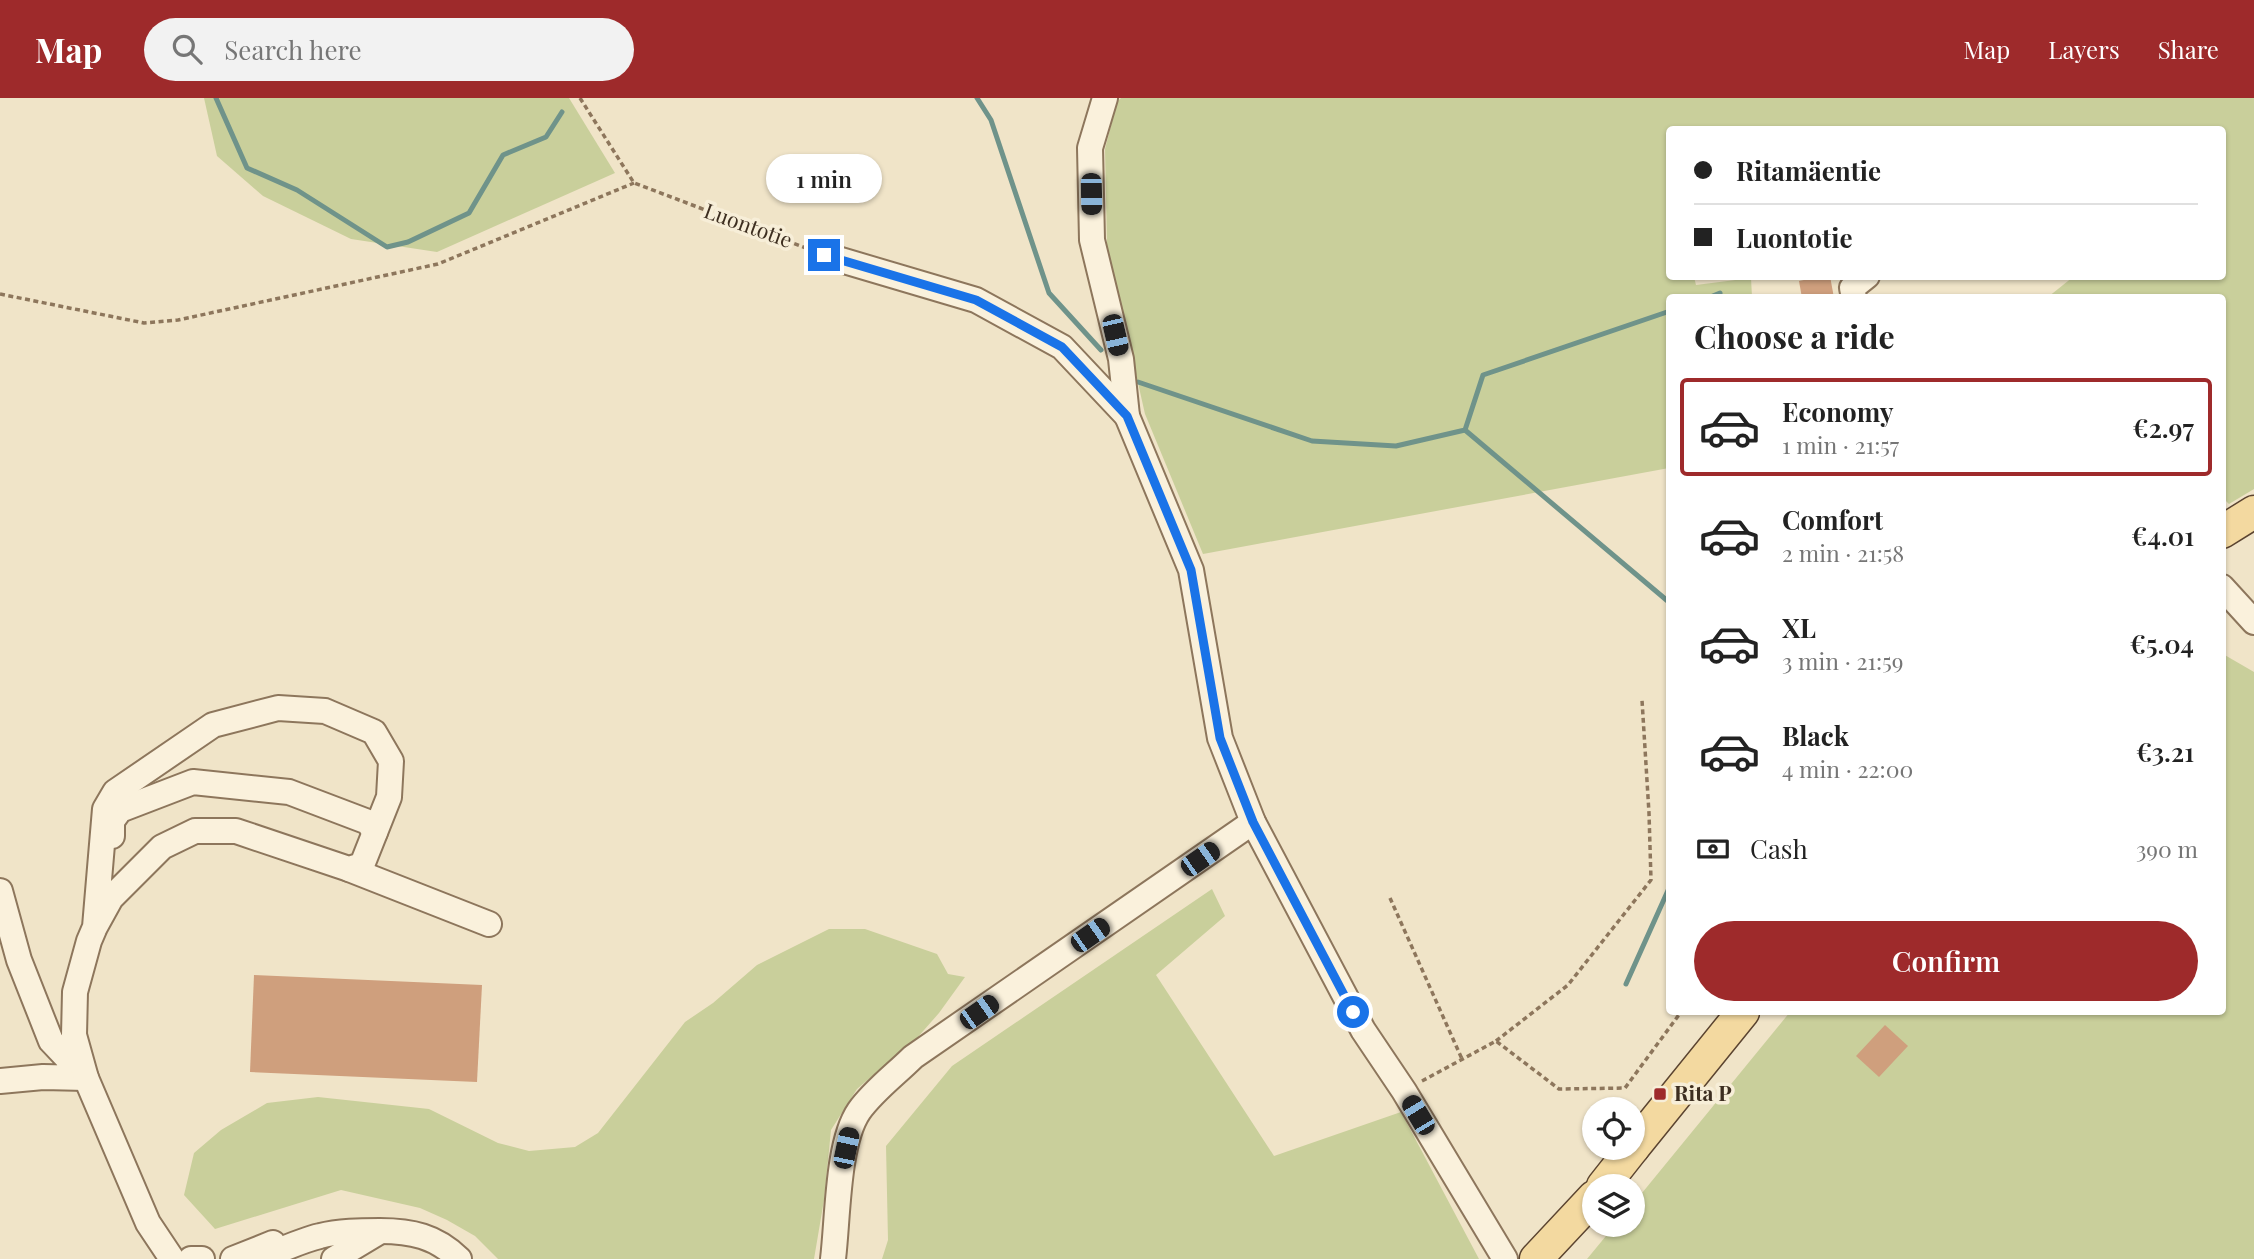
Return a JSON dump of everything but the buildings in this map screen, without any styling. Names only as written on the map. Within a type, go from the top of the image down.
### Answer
[{"type":"main road","points":[[2226,530],[2254,512]]},
{"type":"main road","points":[[1645,1133],[1741,1015]]},
{"type":"main road","points":[[1612,1174],[1624,1160]]},
{"type":"main road","points":[[1536,1259],[1582,1210]]},
{"type":"street","points":[[1105,98],[1090,148],[1093,240],[1121,359],[1127,416],[1191,570],[1220,738],[1253,822],[1363,1030],[1404,1091],[1506,1259]]},
{"type":"street","points":[[824,255],[976,300],[1062,347],[1127,416]]},
{"type":"street","points":[[1853,294],[1852,288],[1862,280]]},
{"type":"street","points":[[2226,591],[2254,622]]},
{"type":"street","points":[[95,927],[104,809],[115,792],[213,725],[278,708],[325,711],[374,732],[391,761],[388,797],[375,832],[355,867]]},
{"type":"street","points":[[111,898],[112,821],[120,810],[194,782],[289,792],[368,822],[375,832]]},
{"type":"street","points":[[833,1259],[838,1199],[850,1129],[859,1111],[869,1100],[913,1058],[1253,822]]},
{"type":"street","points":[[172,1259],[148,1223],[86,1078],[74,1035],[75,992],[89,941],[111,898],[162,847],[195,831],[236,831],[355,867],[489,924]]},
{"type":"street","points":[[0,891],[19,960],[51,1041],[86,1078]]},
{"type":"street","points":[[0,1081],[43,1077],[86,1078]]},
{"type":"street","points":[[233,1259],[310,1227],[353,1222],[372,1231]]},
{"type":"street","points":[[259,1259],[320,1236],[395,1230],[416,1233],[437,1241],[459,1259]]},
{"type":"street","points":[[319,1259],[372,1231]]},
{"type":"street","points":[[334,1259],[372,1231]]},
{"type":"street","points":[[191,1259],[202,1259]]},
{"type":"path","points":[[0,294],[144,323],[178,320],[438,264],[634,183],[580,98]]},
{"type":"path","name":"Luontotie","points":[[634,183],[824,255]]},
{"type":"path","points":[[1404,1091],[1496,1041],[1568,985],[1651,880],[1642,699]]},
{"type":"path","points":[[1390,898],[1462,1059]]},
{"type":"path","points":[[1496,1041],[1559,1089],[1625,1088],[1679,1015]]},
{"type":"green space","points":[[204,98],[569,98],[615,173],[437,252],[351,239],[263,196],[217,156]]},
{"type":"green space","points":[[1121,98],[2254,98],[2254,489],[2229,504],[2226,501],[2226,294],[2052,294],[2069,280],[2226,280],[2226,126],[1666,126],[1666,280],[1695,280],[1696,285],[1751,280],[1752,294],[1666,294],[1666,469],[1203,554],[1145,414],[1107,245],[1105,149],[1117,102]]},
{"type":"green space","points":[[2226,656],[2254,672],[2254,1259],[1587,1259],[1605,1237],[1645,1237],[1645,1189],[1788,1015],[2226,1015]]},
{"type":"green space","points":[[1212,889],[1225,916],[1156,975],[1274,1156],[1401,1112],[1479,1259],[882,1259],[888,1240],[886,1146],[952,1066]]},
{"type":"green space","points":[[829,929],[865,929],[937,954],[948,974],[965,977],[917,1038],[857,1089],[831,1130],[824,1200],[814,1259],[498,1259],[475,1236],[420,1208],[341,1190],[215,1229],[184,1195],[194,1153],[221,1130],[267,1103],[318,1097],[429,1109],[498,1143],[529,1151],[575,1147],[598,1133],[685,1022],[713,1003],[757,965]]},
{"type":"waterway","points":[[216,98],[247,168],[297,190],[387,247],[408,242],[469,213],[503,155],[546,137],[562,112]]},
{"type":"waterway","points":[[977,98],[991,120],[1049,293],[1101,350]]},
{"type":"waterway","points":[[1138,382],[1312,441],[1396,446],[1465,430],[1483,375],[1666,312]]},
{"type":"waterway","points":[[1465,430],[1666,600]]},
{"type":"waterway","points":[[1626,984],[1666,895]]},
{"type":"place","name":"Rita P","points":[[1660,1094]]},
{"type":"route","points":[[824,255],[976,300],[1062,347],[1127,416],[1191,570],[1220,738],[1253,822],[1353,1012]]}]
